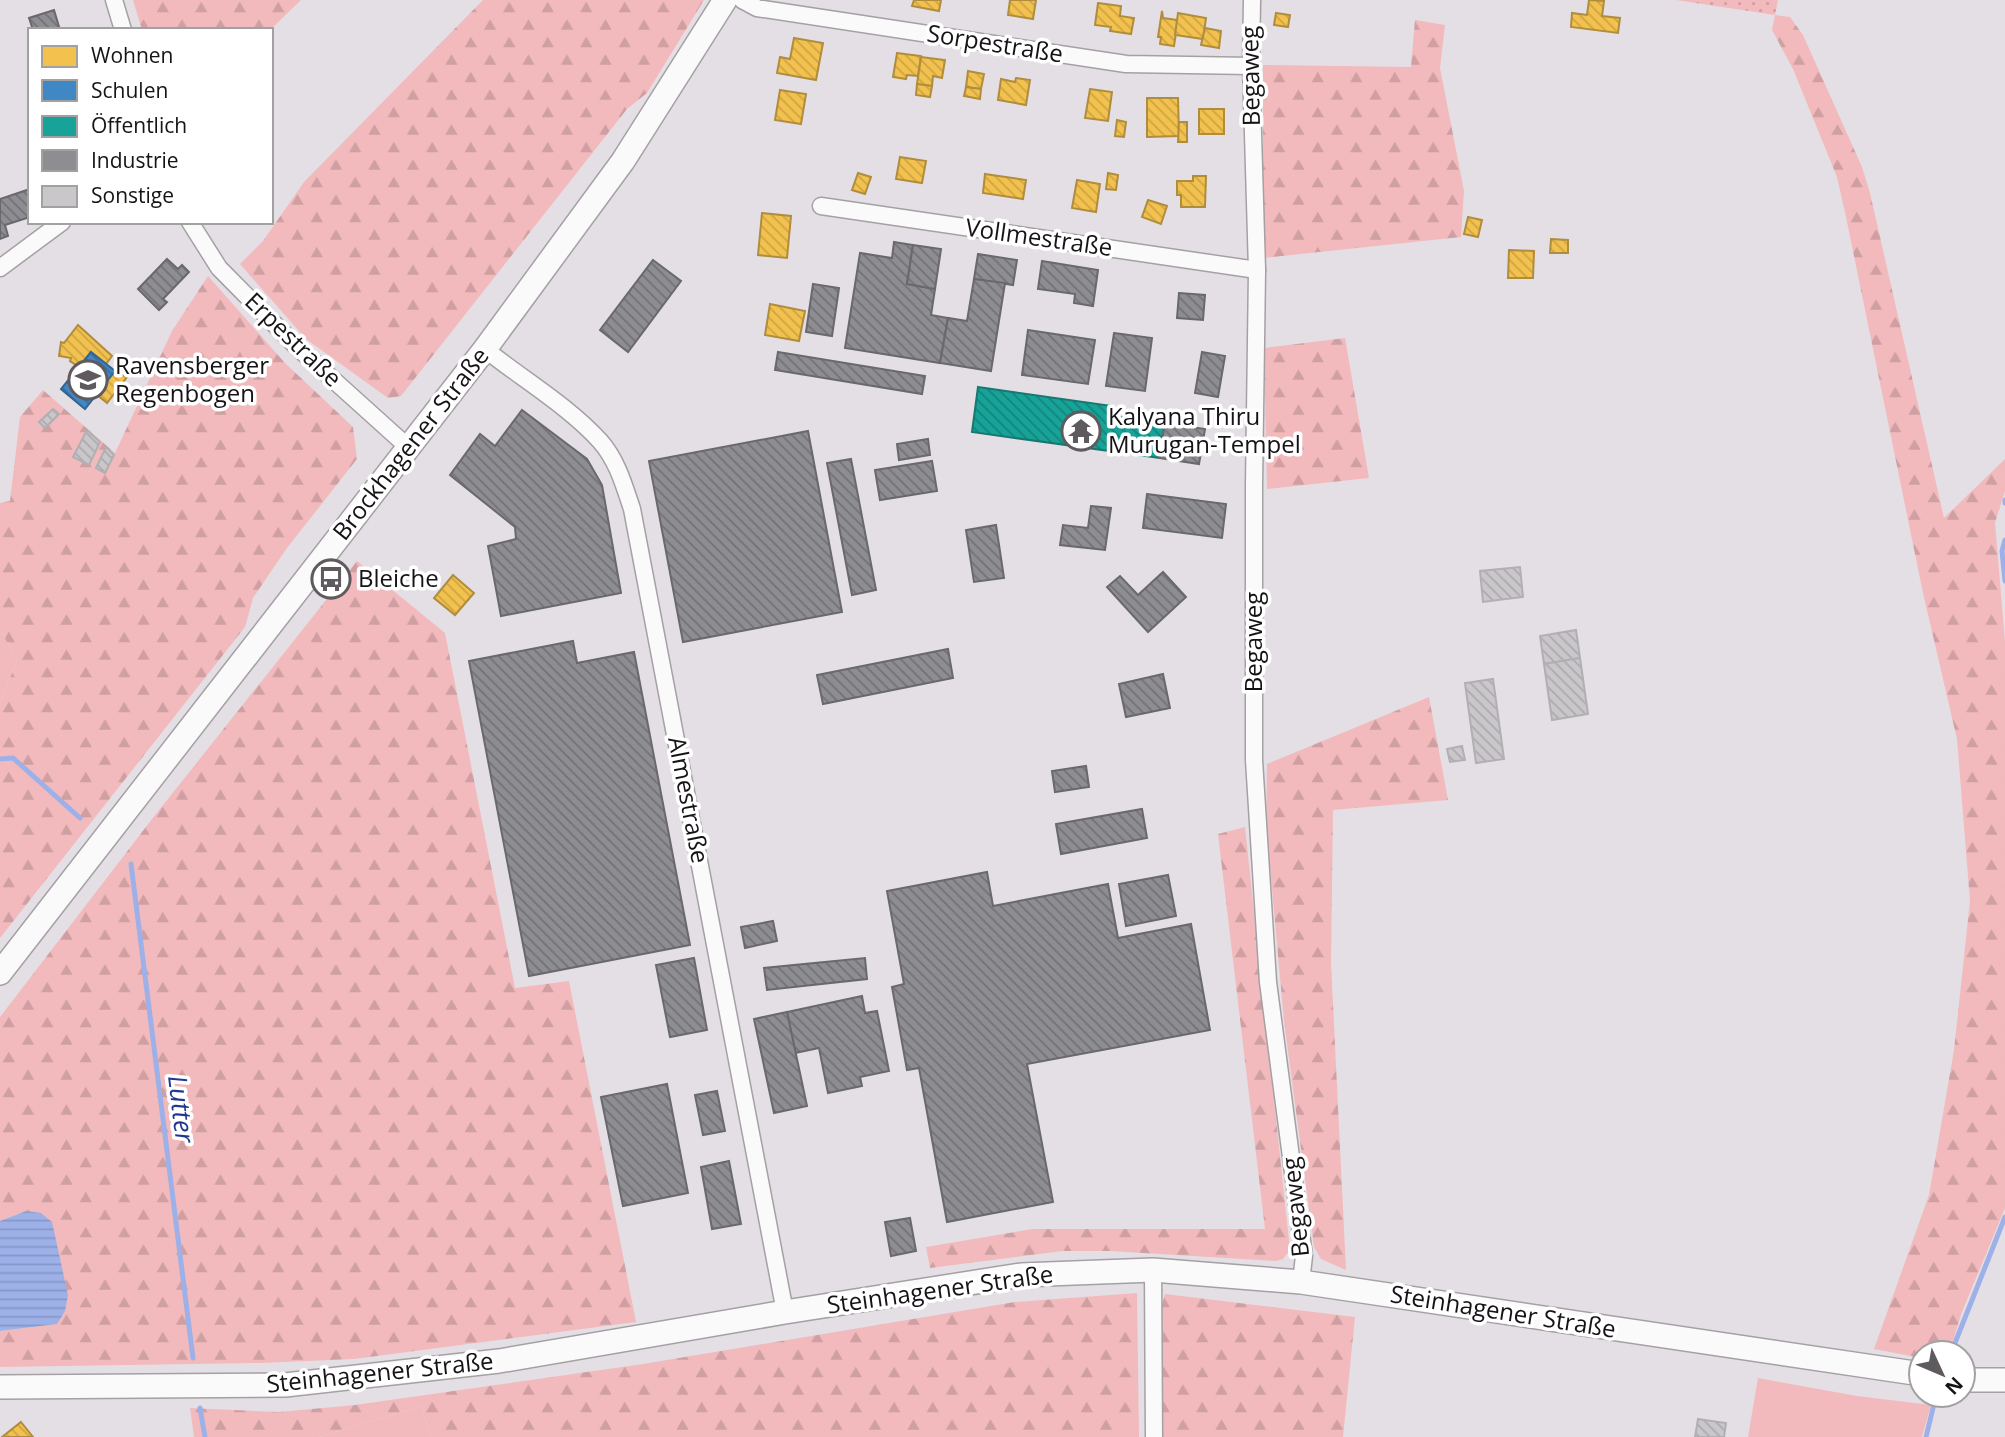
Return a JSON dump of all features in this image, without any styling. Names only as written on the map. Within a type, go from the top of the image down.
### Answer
[{"type":"main road","name":"Brockhagener Straße","points":[[0,973],[485,349],[623,161],[724,0]]},
{"type":"main road","name":"Steinhagener Straße","points":[[0,1387],[285,1385],[499,1362],[785,1312],[1021,1275],[1153,1270],[1301,1282],[1907,1372]]},
{"type":"main road","points":[[1977,1380],[2005,1380]]},
{"type":"street","points":[[114,0],[122,28]]},
{"type":"street","name":"Sorpestraße","points":[[741,0],[757,8],[1126,64],[1251,66]]},
{"type":"street","name":"Begaweg","points":[[1252,0],[1256,270],[1254,760],[1268,982],[1304,1256],[1301,1282]]},
{"type":"street","name":"Vollmestraße","points":[[821,206],[1256,270]]},
{"type":"street","points":[[0,268],[59,224]]},
{"type":"street","name":"Erpestraße","points":[[191,224],[219,268],[298,348],[409,448]]},
{"type":"street","name":"Almestraße","points":[[485,349],[568,412],[601,442],[620,471],[632,509],[785,1312]]},
{"type":"street","points":[[1153,1270],[1154,1437]]},
{"type":"green space","points":[[133,0],[301,0],[272,28],[141,28]]},
{"type":"green space","points":[[483,0],[704,0],[647,93],[627,109],[401,396],[388,398],[306,339],[240,264],[263,241],[304,182]]},
{"type":"green space","points":[[1676,0],[1778,0],[1775,15]]},
{"type":"green space","points":[[1775,15],[1790,17],[1803,35],[1862,167],[1944,518],[2005,459],[2005,491],[1995,523],[2005,642],[2005,1208],[1953,1339],[1907,1339],[1907,1355],[1874,1349],[1929,1195],[1954,1050],[1970,901],[1957,739],[1923,593],[1837,177],[1793,69],[1772,30]]},
{"type":"green space","points":[[1415,20],[1445,25],[1440,68],[1464,191],[1461,237],[1263,258],[1263,65],[1411,67]]},
{"type":"green space","points":[[208,276],[285,363],[353,427],[357,459],[287,548],[253,598],[245,627],[0,938],[0,703],[17,661],[0,629],[0,503],[10,501],[20,417],[43,390],[115,453],[172,331]]},
{"type":"green space","points":[[1345,338],[1369,478],[1267,489],[1264,348]]},
{"type":"green space","points":[[357,561],[445,633],[515,988],[569,981],[636,1322],[354,1359],[0,1367],[0,1331],[57,1324],[26,1211],[0,1221],[0,1017],[152,819]]},
{"type":"green space","points":[[0,629],[17,661],[0,703]]},
{"type":"green space","points":[[1429,697],[1448,800],[1333,810],[1331,963],[1346,1270],[1321,1259],[1314,1247],[1284,1021],[1266,823],[1267,764]]},
{"type":"green space","points":[[1245,827],[1290,1250],[1283,1259],[1276,1261],[1110,1251],[1063,1251],[930,1268],[926,1247],[1032,1229],[1265,1229],[1218,834]]},
{"type":"green space","points":[[1137,1293],[1139,1437],[431,1437],[421,1406],[319,1437],[194,1437],[190,1408],[279,1412],[355,1405],[643,1364],[1015,1302]]},
{"type":"green space","points":[[1165,1294],[1355,1317],[1343,1437],[1162,1437],[1159,1316]]},
{"type":"green space","points":[[1758,1378],[1907,1402],[1907,1409],[1930,1409],[1922,1437],[1748,1437]]},
{"type":"green space","points":[[421,1406],[431,1437],[319,1437]]},
{"type":"water","points":[[26,1211],[41,1213],[52,1222],[68,1295],[65,1311],[57,1324],[0,1331],[0,1221]]},
{"type":"building: Wohnen","points":[[914,0],[941,0],[939,11],[912,6]]},
{"type":"building: Wohnen","points":[[1010,0],[1036,0],[1033,19],[1008,15]]},
{"type":"building: Wohnen","points":[[1589,0],[1604,1],[1602,16],[1620,18],[1618,33],[1571,27],[1572,13],[1587,15]]},
{"type":"building: Wohnen","points":[[1098,3],[1121,6],[1120,16],[1134,18],[1131,34],[1110,31],[1111,27],[1095,25]]},
{"type":"building: Wohnen","points":[[1162,11],[1163,18],[1178,20],[1174,46],[1160,44],[1161,37],[1158,37]]},
{"type":"building: Wohnen","points":[[1178,13],[1206,18],[1203,39],[1175,35]]},
{"type":"building: Wohnen","points":[[1276,13],[1290,15],[1288,27],[1274,25]]},
{"type":"building: Wohnen","points":[[1205,28],[1221,31],[1219,48],[1201,45]]},
{"type":"building: Wohnen","points":[[794,38],[823,43],[816,80],[777,73],[780,57],[790,59]]},
{"type":"building: Wohnen","points":[[897,53],[921,56],[918,76],[907,75],[906,79],[893,77]]},
{"type":"building: Wohnen","points":[[921,57],[945,60],[942,78],[933,76],[932,86],[917,84]]},
{"type":"building: Wohnen","points":[[968,71],[984,74],[981,89],[966,87]]},
{"type":"building: Wohnen","points":[[1016,78],[1030,80],[1026,105],[998,100],[1001,79],[1015,82]]},
{"type":"building: Wohnen","points":[[917,84],[932,86],[930,97],[916,95]]},
{"type":"building: Wohnen","points":[[966,87],[981,89],[980,99],[964,96]]},
{"type":"building: Wohnen","points":[[1090,89],[1112,92],[1108,121],[1085,118]]},
{"type":"building: Wohnen","points":[[780,90],[806,94],[801,124],[775,120]]},
{"type":"building: Wohnen","points":[[1147,98],[1178,98],[1179,136],[1147,137]]},
{"type":"building: Wohnen","points":[[1199,109],[1224,109],[1224,134],[1199,134]]},
{"type":"building: Wohnen","points":[[1117,120],[1126,122],[1124,137],[1115,136]]},
{"type":"building: Wohnen","points":[[1179,122],[1187,122],[1187,142],[1178,142]]},
{"type":"building: Wohnen","points":[[900,157],[926,161],[922,183],[896,179]]},
{"type":"building: Wohnen","points":[[858,173],[871,177],[865,194],[852,190]]},
{"type":"building: Wohnen","points":[[1108,173],[1118,175],[1116,190],[1106,189]]},
{"type":"building: Wohnen","points":[[985,174],[1026,180],[1023,199],[983,193]]},
{"type":"building: Wohnen","points":[[1193,176],[1206,176],[1205,207],[1181,207],[1181,195],[1177,195],[1177,181],[1193,181]]},
{"type":"building: Wohnen","points":[[1077,180],[1100,184],[1096,212],[1072,208]]},
{"type":"building: Wohnen","points":[[1148,200],[1167,206],[1161,224],[1142,217]]},
{"type":"building: Wohnen","points":[[762,213],[791,216],[787,258],[758,255]]},
{"type":"building: Wohnen","points":[[1468,217],[1482,220],[1478,237],[1464,234]]},
{"type":"building: Wohnen","points":[[1551,239],[1568,240],[1568,253],[1550,253]]},
{"type":"building: Wohnen","points":[[1509,250],[1534,251],[1533,278],[1508,278]]},
{"type":"building: Wohnen","points":[[770,304],[805,311],[799,341],[765,335]]},
{"type":"building: Wohnen","points":[[78,325],[112,356],[106,364],[91,352],[79,367],[70,361],[71,358],[59,356],[61,342],[64,343]]},
{"type":"building: Wohnen","points":[[115,371],[127,377],[107,403],[96,394]]},
{"type":"building: Wohnen","points":[[453,575],[474,593],[455,615],[434,598]]},
{"type":"building: Wohnen","points":[[21,1422],[33,1437],[2,1437]]},
{"type":"building: Schulen","name":"Ravensberger Regenbogen","points":[[91,352],[115,371],[85,409],[61,389]]},
{"type":"building: Öffentlich","points":[[978,387],[1112,406],[1110,416],[1165,423],[1159,458],[972,432]]},
{"type":"building: Industrie","points":[[54,10],[59,28],[32,28],[29,18]]},
{"type":"building: Industrie","points":[[28,190],[28,218],[5,225],[8,236],[0,239],[0,199]]},
{"type":"building: Industrie","points":[[894,242],[913,245],[907,284],[935,289],[931,315],[948,318],[940,363],[845,348],[860,253],[892,258]]},
{"type":"building: Industrie","points":[[913,245],[941,249],[935,289],[907,284]]},
{"type":"building: Industrie","points":[[978,254],[1017,260],[1013,285],[974,279]]},
{"type":"building: Industrie","points":[[167,259],[178,269],[182,265],[189,272],[163,299],[167,302],[159,310],[138,289]]},
{"type":"building: Industrie","points":[[653,260],[681,281],[628,352],[600,330]]},
{"type":"building: Industrie","points":[[1042,261],[1098,270],[1093,306],[1074,303],[1075,294],[1038,289]]},
{"type":"building: Industrie","points":[[974,279],[1005,283],[991,371],[940,363],[948,318],[967,321]]},
{"type":"building: Industrie","points":[[813,284],[839,288],[832,336],[806,332]]},
{"type":"building: Industrie","points":[[1179,293],[1205,295],[1203,320],[1177,318]]},
{"type":"building: Industrie","points":[[1028,330],[1095,340],[1088,384],[1022,375]]},
{"type":"building: Industrie","points":[[1114,333],[1152,338],[1145,391],[1106,386]]},
{"type":"building: Industrie","points":[[778,352],[925,376],[922,394],[775,370]]},
{"type":"building: Industrie","points":[[1202,352],[1225,356],[1218,397],[1195,393]]},
{"type":"building: Industrie","points":[[522,410],[587,459],[602,485],[621,593],[501,616],[488,546],[516,539],[515,527],[450,475],[480,434],[495,446]]},
{"type":"building: Industrie","points":[[1165,423],[1205,429],[1199,464],[1159,458]]},
{"type":"building: Industrie","points":[[808,431],[842,612],[683,642],[649,461]]},
{"type":"building: Industrie","points":[[928,439],[930,455],[899,460],[897,444]]},
{"type":"building: Industrie","points":[[851,459],[876,590],[852,595],[827,463]]},
{"type":"building: Industrie","points":[[932,461],[937,491],[880,500],[875,470]]},
{"type":"building: Industrie","points":[[1147,494],[1226,504],[1222,538],[1143,528]]},
{"type":"building: Industrie","points":[[1091,506],[1111,508],[1105,550],[1060,545],[1063,525],[1088,528]]},
{"type":"building: Industrie","points":[[996,525],[1004,578],[974,582],[966,530]]},
{"type":"building: Industrie","points":[[1163,572],[1186,597],[1148,632],[1107,587],[1120,576],[1138,595]]},
{"type":"building: Industrie","points":[[573,641],[577,663],[634,652],[690,945],[529,976],[469,661]]},
{"type":"building: Industrie","points":[[948,649],[953,678],[823,704],[817,675]]},
{"type":"building: Industrie","points":[[1163,674],[1170,708],[1126,717],[1119,684]]},
{"type":"building: Industrie","points":[[1086,766],[1089,787],[1055,792],[1052,771]]},
{"type":"building: Industrie","points":[[1142,809],[1147,838],[1061,854],[1056,824]]},
{"type":"building: Industrie","points":[[987,872],[993,906],[1108,884],[1118,938],[1191,924],[1210,1030],[1027,1064],[1053,1202],[947,1222],[919,1068],[907,1070],[892,987],[904,984],[887,891]]},
{"type":"building: Industrie","points":[[1168,875],[1176,916],[1126,926],[1119,884]]},
{"type":"building: Industrie","points":[[773,921],[777,941],[745,948],[741,927]]},
{"type":"building: Industrie","points":[[694,958],[707,1030],[670,1037],[656,965]]},
{"type":"building: Industrie","points":[[865,958],[867,979],[767,990],[764,968]]},
{"type":"building: Industrie","points":[[862,996],[865,1013],[877,1011],[889,1071],[860,1077],[862,1086],[828,1093],[819,1048],[795,1053],[787,1012]]},
{"type":"building: Industrie","points":[[787,1012],[807,1106],[774,1113],[754,1019]]},
{"type":"building: Industrie","points":[[667,1084],[688,1193],[623,1206],[601,1097]]},
{"type":"building: Industrie","points":[[717,1091],[725,1131],[703,1135],[695,1095]]},
{"type":"building: Industrie","points":[[729,1161],[741,1224],[712,1229],[701,1167]]},
{"type":"building: Industrie","points":[[910,1218],[916,1251],[891,1256],[885,1222]]},
{"type":"building: Sonstige","points":[[53,409],[59,414],[45,428],[39,422]]},
{"type":"building: Sonstige","points":[[87,430],[100,442],[89,465],[73,457]]},
{"type":"building: Sonstige","points":[[106,447],[114,455],[105,473],[96,468]]},
{"type":"building: Sonstige","points":[[1520,567],[1523,597],[1483,602],[1480,571]]},
{"type":"building: Sonstige","points":[[1576,630],[1580,658],[1544,664],[1540,636]]},
{"type":"building: Sonstige","points":[[1580,658],[1588,714],[1552,720],[1544,664]]},
{"type":"building: Sonstige","points":[[1493,679],[1504,759],[1476,763],[1465,683]]},
{"type":"building: Sonstige","points":[[1462,746],[1465,760],[1450,762],[1447,749]]},
{"type":"building: Sonstige","points":[[1698,1419],[1726,1423],[1724,1437],[1695,1437]]},
{"type":"waterway","points":[[2005,540],[2002,551],[2005,581]]},
{"type":"waterway","name":"Lutter","points":[[0,759],[13,758],[80,818]]},
{"type":"waterway","name":"Lutter","points":[[131,864],[193,1358]]},
{"type":"waterway","points":[[1957,1339],[2005,1217]]},
{"type":"waterway","name":"Lutter","points":[[200,1408],[205,1437]]},
{"type":"waterway","points":[[1926,1437],[1933,1409]]},
{"type":"place","name":"Ravensberger Regenbogen","points":[[88,380]]},
{"type":"place","name":"Kalyana Thiru Murugan-Tempel","points":[[1081,431]]},
{"type":"place","name":"Bleiche","points":[[331,579]]}]
